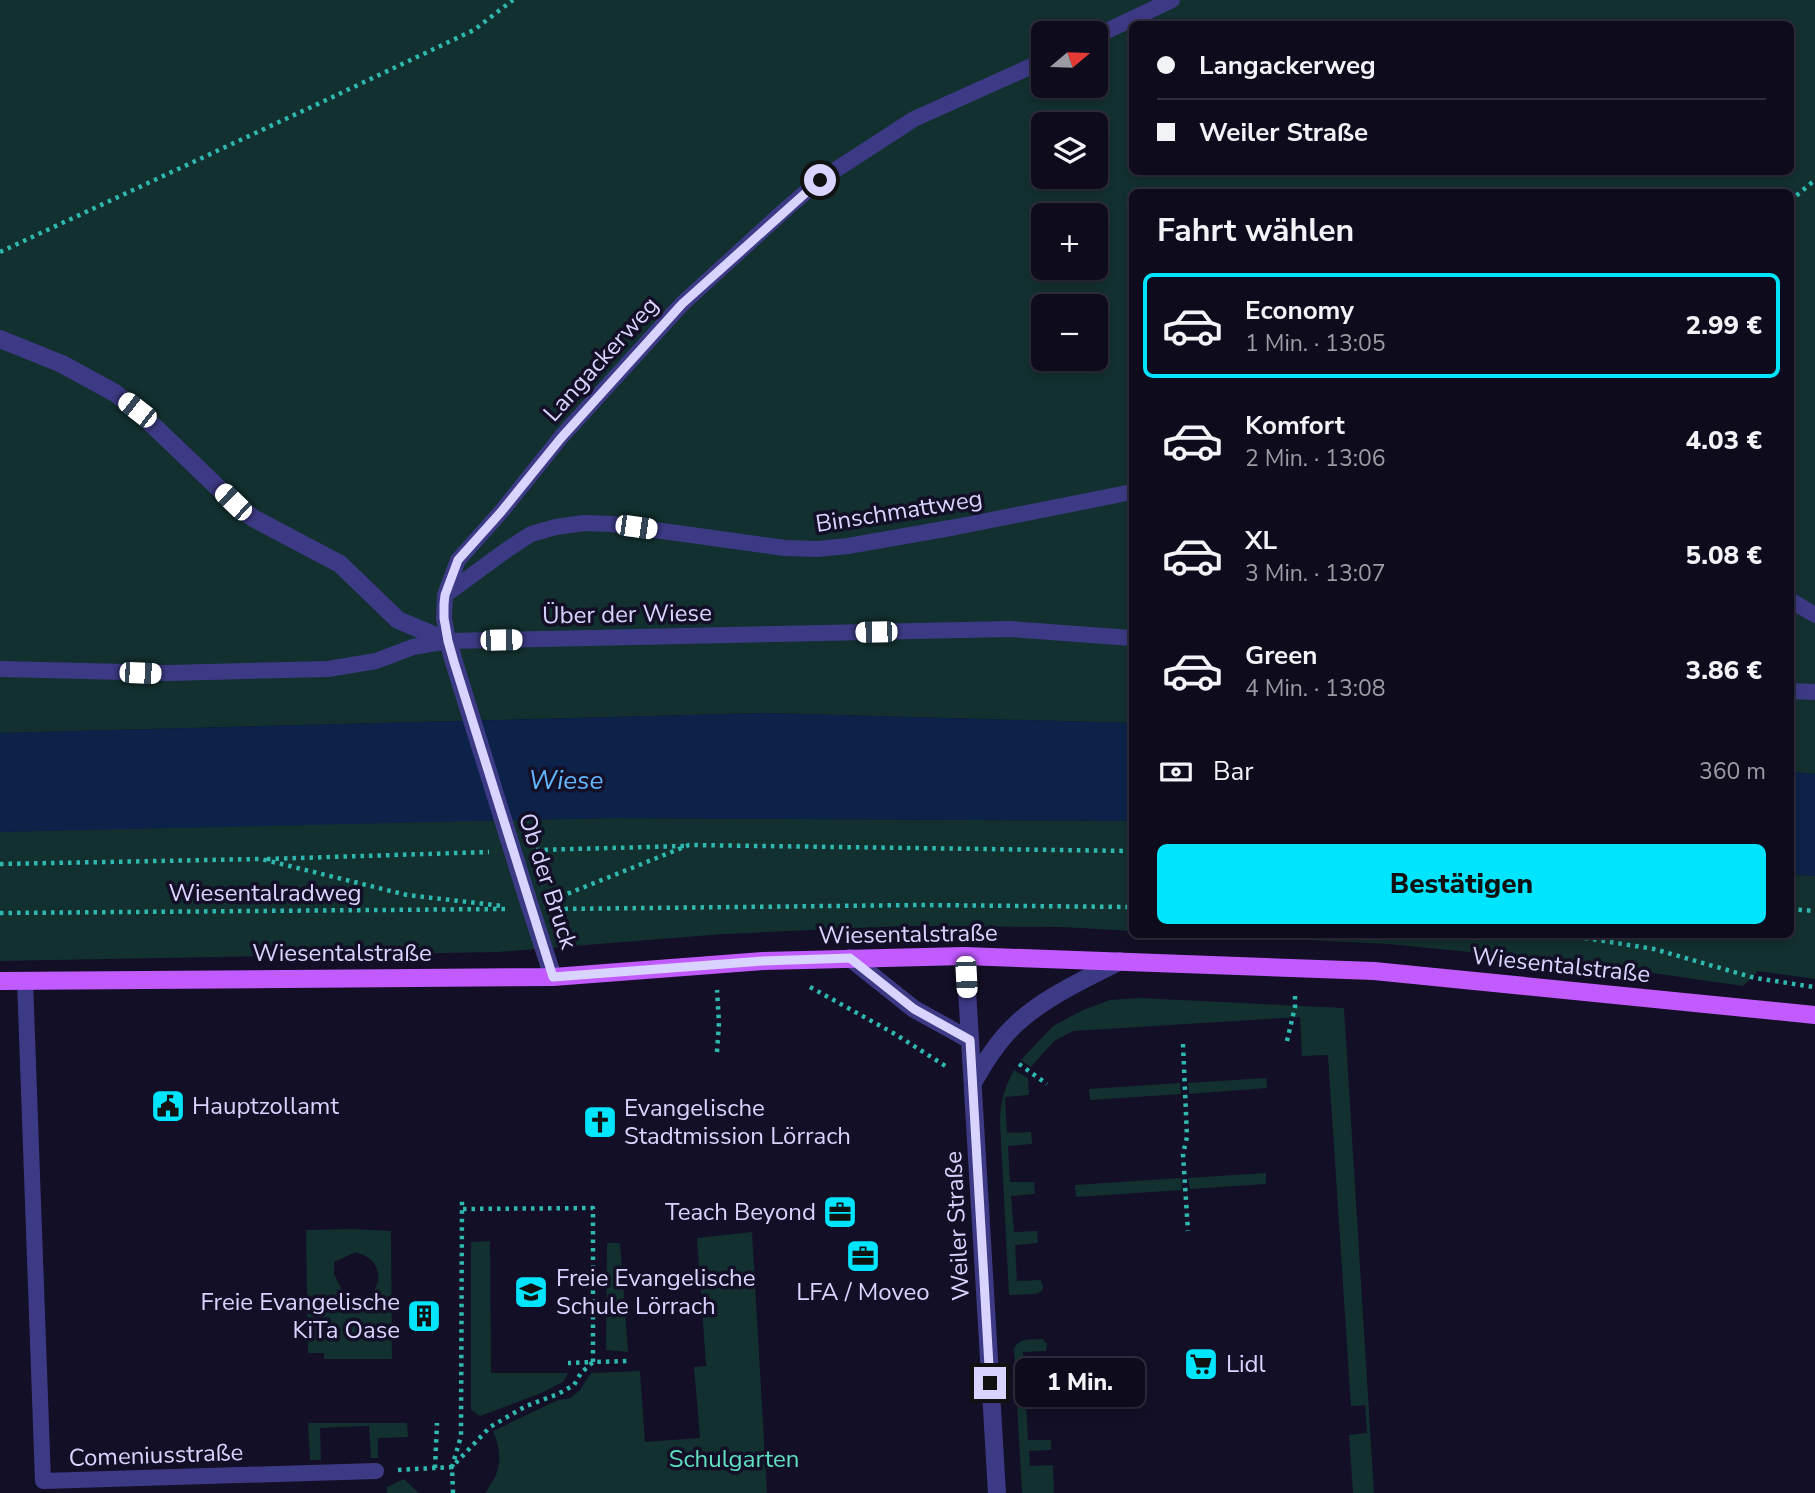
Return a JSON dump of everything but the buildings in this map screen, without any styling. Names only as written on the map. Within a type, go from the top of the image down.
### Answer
[{"type":"main road","name":"Wiesentalstraße","points":[[0,981],[553,977],[763,961],[965,956],[1374,971],[1815,1015]]},
{"type":"street","points":[[0,339],[62,364],[115,393],[137,410],[253,518],[340,564],[398,620],[448,641]]},
{"type":"street","name":"Ob der Bruck","points":[[448,641],[553,977]]},
{"type":"street","name":"Weiler Straße","points":[[965,956],[997,1493]]},
{"type":"street","points":[[850,958],[914,1009],[970,1040]]},
{"type":"street","points":[[973,1083],[987,1058],[1011,1028],[1028,1013],[1048,999],[1121,961]]},
{"type":"lane","points":[[1108,30],[1172,0]]},
{"type":"lane","name":"Langackerweg","points":[[445,595],[458,560],[561,438],[682,304],[786,209],[820,180],[914,119],[1031,66]]},
{"type":"lane","name":"Binschmattweg","points":[[445,595],[531,534],[556,527],[584,523],[612,524],[785,548],[817,549],[956,527],[1129,493]]},
{"type":"lane","points":[[445,595],[444,618],[448,641]]},
{"type":"lane","points":[[1794,602],[1815,615]]},
{"type":"lane","name":"Über der Wiese","points":[[0,669],[168,674],[328,670],[376,660],[413,647],[448,641],[1010,629],[1129,638]]},
{"type":"lane","points":[[1794,691],[1815,692]]},
{"type":"lane","name":"Comeniusstraße","points":[[25,980],[43,1481],[376,1471]]},
{"type":"path","points":[[0,252],[474,30],[513,0]]},
{"type":"path","points":[[1794,198],[1815,180]]},
{"type":"path","points":[[529,903],[689,845]]},
{"type":"path","points":[[523,851],[689,845],[1129,851]]},
{"type":"path","points":[[0,863],[496,852]]},
{"type":"path","points":[[261,859],[407,895],[529,903],[1129,907]]},
{"type":"path","name":"Wiesentalradweg","points":[[0,913],[529,903]]},
{"type":"path","points":[[1794,909],[1815,911]]},
{"type":"path","points":[[1585,938],[1654,949],[1755,978],[1815,987]]},
{"type":"path","points":[[763,961],[895,1034],[935,1060]]},
{"type":"path","points":[[716,964],[719,1023],[717,1052]]},
{"type":"path","points":[[1287,1041],[1295,1007],[1295,968]]},
{"type":"path","points":[[1183,1044],[1187,1136],[1183,1154],[1188,1231]]},
{"type":"path","points":[[1019,1065],[1047,1084]]},
{"type":"path","points":[[453,1493],[452,1467],[461,1436],[462,1199]]},
{"type":"path","points":[[376,1471],[452,1467],[490,1427],[526,1406],[574,1385],[581,1373],[593,1362],[593,1208],[463,1209]]},
{"type":"path","points":[[568,1363],[628,1361]]},
{"type":"path","points":[[435,1468],[437,1423]]},
{"type":"green space","points":[[0,0],[1815,0],[1815,774],[1794,772],[1794,189],[1129,189],[1129,723],[765,713],[0,733]]},
{"type":"green space","points":[[613,818],[1129,821],[1129,931],[1063,927],[905,926],[723,934],[498,952],[0,961],[0,832]]},
{"type":"green space","points":[[1794,874],[1815,876],[1815,979],[1758,971],[1743,986],[1584,963],[1388,944],[1263,938],[1794,938]]},
{"type":"green space","points":[[1139,998],[1344,1008],[1374,1493],[1353,1493],[1349,1435],[1367,1433],[1365,1405],[1351,1406],[1328,1055],[1302,1056],[1300,1017],[1073,1031],[1054,1041],[1031,1067],[1021,1060],[1053,1026],[1083,1010],[1110,1000]]},
{"type":"green space","points":[[1014,1070],[1028,1078],[1029,1095],[1005,1097],[1007,1133],[1031,1132],[1032,1144],[1008,1146],[1010,1182],[1034,1182],[1035,1194],[1011,1196],[1014,1232],[1037,1231],[1038,1243],[1015,1245],[1017,1281],[1041,1280],[1043,1287],[1042,1291],[1035,1294],[1009,1295],[1000,1122],[1004,1095]]},
{"type":"green space","points":[[1266,1078],[1267,1088],[1189,1094],[1188,1083]]},
{"type":"green space","points":[[1180,1083],[1181,1094],[1090,1100],[1089,1089]]},
{"type":"green space","points":[[1266,1173],[1266,1184],[1190,1189],[1188,1178]]},
{"type":"green space","points":[[1181,1178],[1182,1190],[1076,1197],[1075,1185]]},
{"type":"green space","points":[[306,1230],[391,1231],[392,1359],[324,1359],[324,1353],[308,1353]],"holes":[[[356,1252],[374,1263],[378,1271],[378,1282],[373,1292],[358,1302],[346,1298],[334,1274],[334,1262]]]},
{"type":"green space","name":"Schulgarten","points":[[752,1232],[767,1493],[486,1493],[495,1477],[499,1460],[499,1448],[493,1431],[558,1400],[571,1398],[591,1373],[640,1371],[645,1442],[700,1438],[694,1367],[707,1364],[697,1238]]},
{"type":"green space","points":[[490,1241],[491,1373],[568,1373],[563,1382],[539,1394],[480,1416],[471,1410],[471,1242]]},
{"type":"green space","points":[[607,1243],[620,1243],[628,1352],[606,1350]]},
{"type":"green space","points":[[1043,1339],[1047,1344],[1046,1351],[1023,1352],[1026,1390],[1048,1389],[1048,1401],[1026,1403],[1028,1440],[1051,1440],[1051,1450],[1029,1451],[1030,1466],[1053,1465],[1054,1493],[1022,1493],[1014,1349],[1022,1341]]},
{"type":"green space","points":[[308,1423],[407,1423],[408,1437],[378,1438],[378,1458],[371,1458],[369,1426],[320,1428],[321,1460],[310,1460]]},
{"type":"green space","points":[[404,1479],[419,1493],[387,1493],[387,1487]]},
{"type":"water","name":"Wiese","points":[[765,713],[1129,723],[1129,821],[613,818],[0,832],[0,733]]},
{"type":"water","points":[[1794,772],[1815,774],[1815,876],[1794,874]]},
{"type":"place","name":"Hauptzollamt","points":[[168,1106]]},
{"type":"place","name":"Evangelische Stadtmission Lörrach","points":[[600,1122]]},
{"type":"place","name":"Teach Beyond","points":[[840,1212]]},
{"type":"place","name":"LFA / Moveo","points":[[863,1256]]},
{"type":"place","name":"Freie Evangelische Schule Lörrach","points":[[531,1292]]},
{"type":"place","name":"Freie Evangelische KiTa Oase","points":[[424,1316]]},
{"type":"place","name":"Lidl","points":[[1201,1364]]},
{"type":"route","points":[[820,180],[682,304],[561,438],[458,560],[445,595],[444,618],[454,662],[553,977],[763,961],[850,958],[914,1009],[970,1040],[990,1383]]}]
